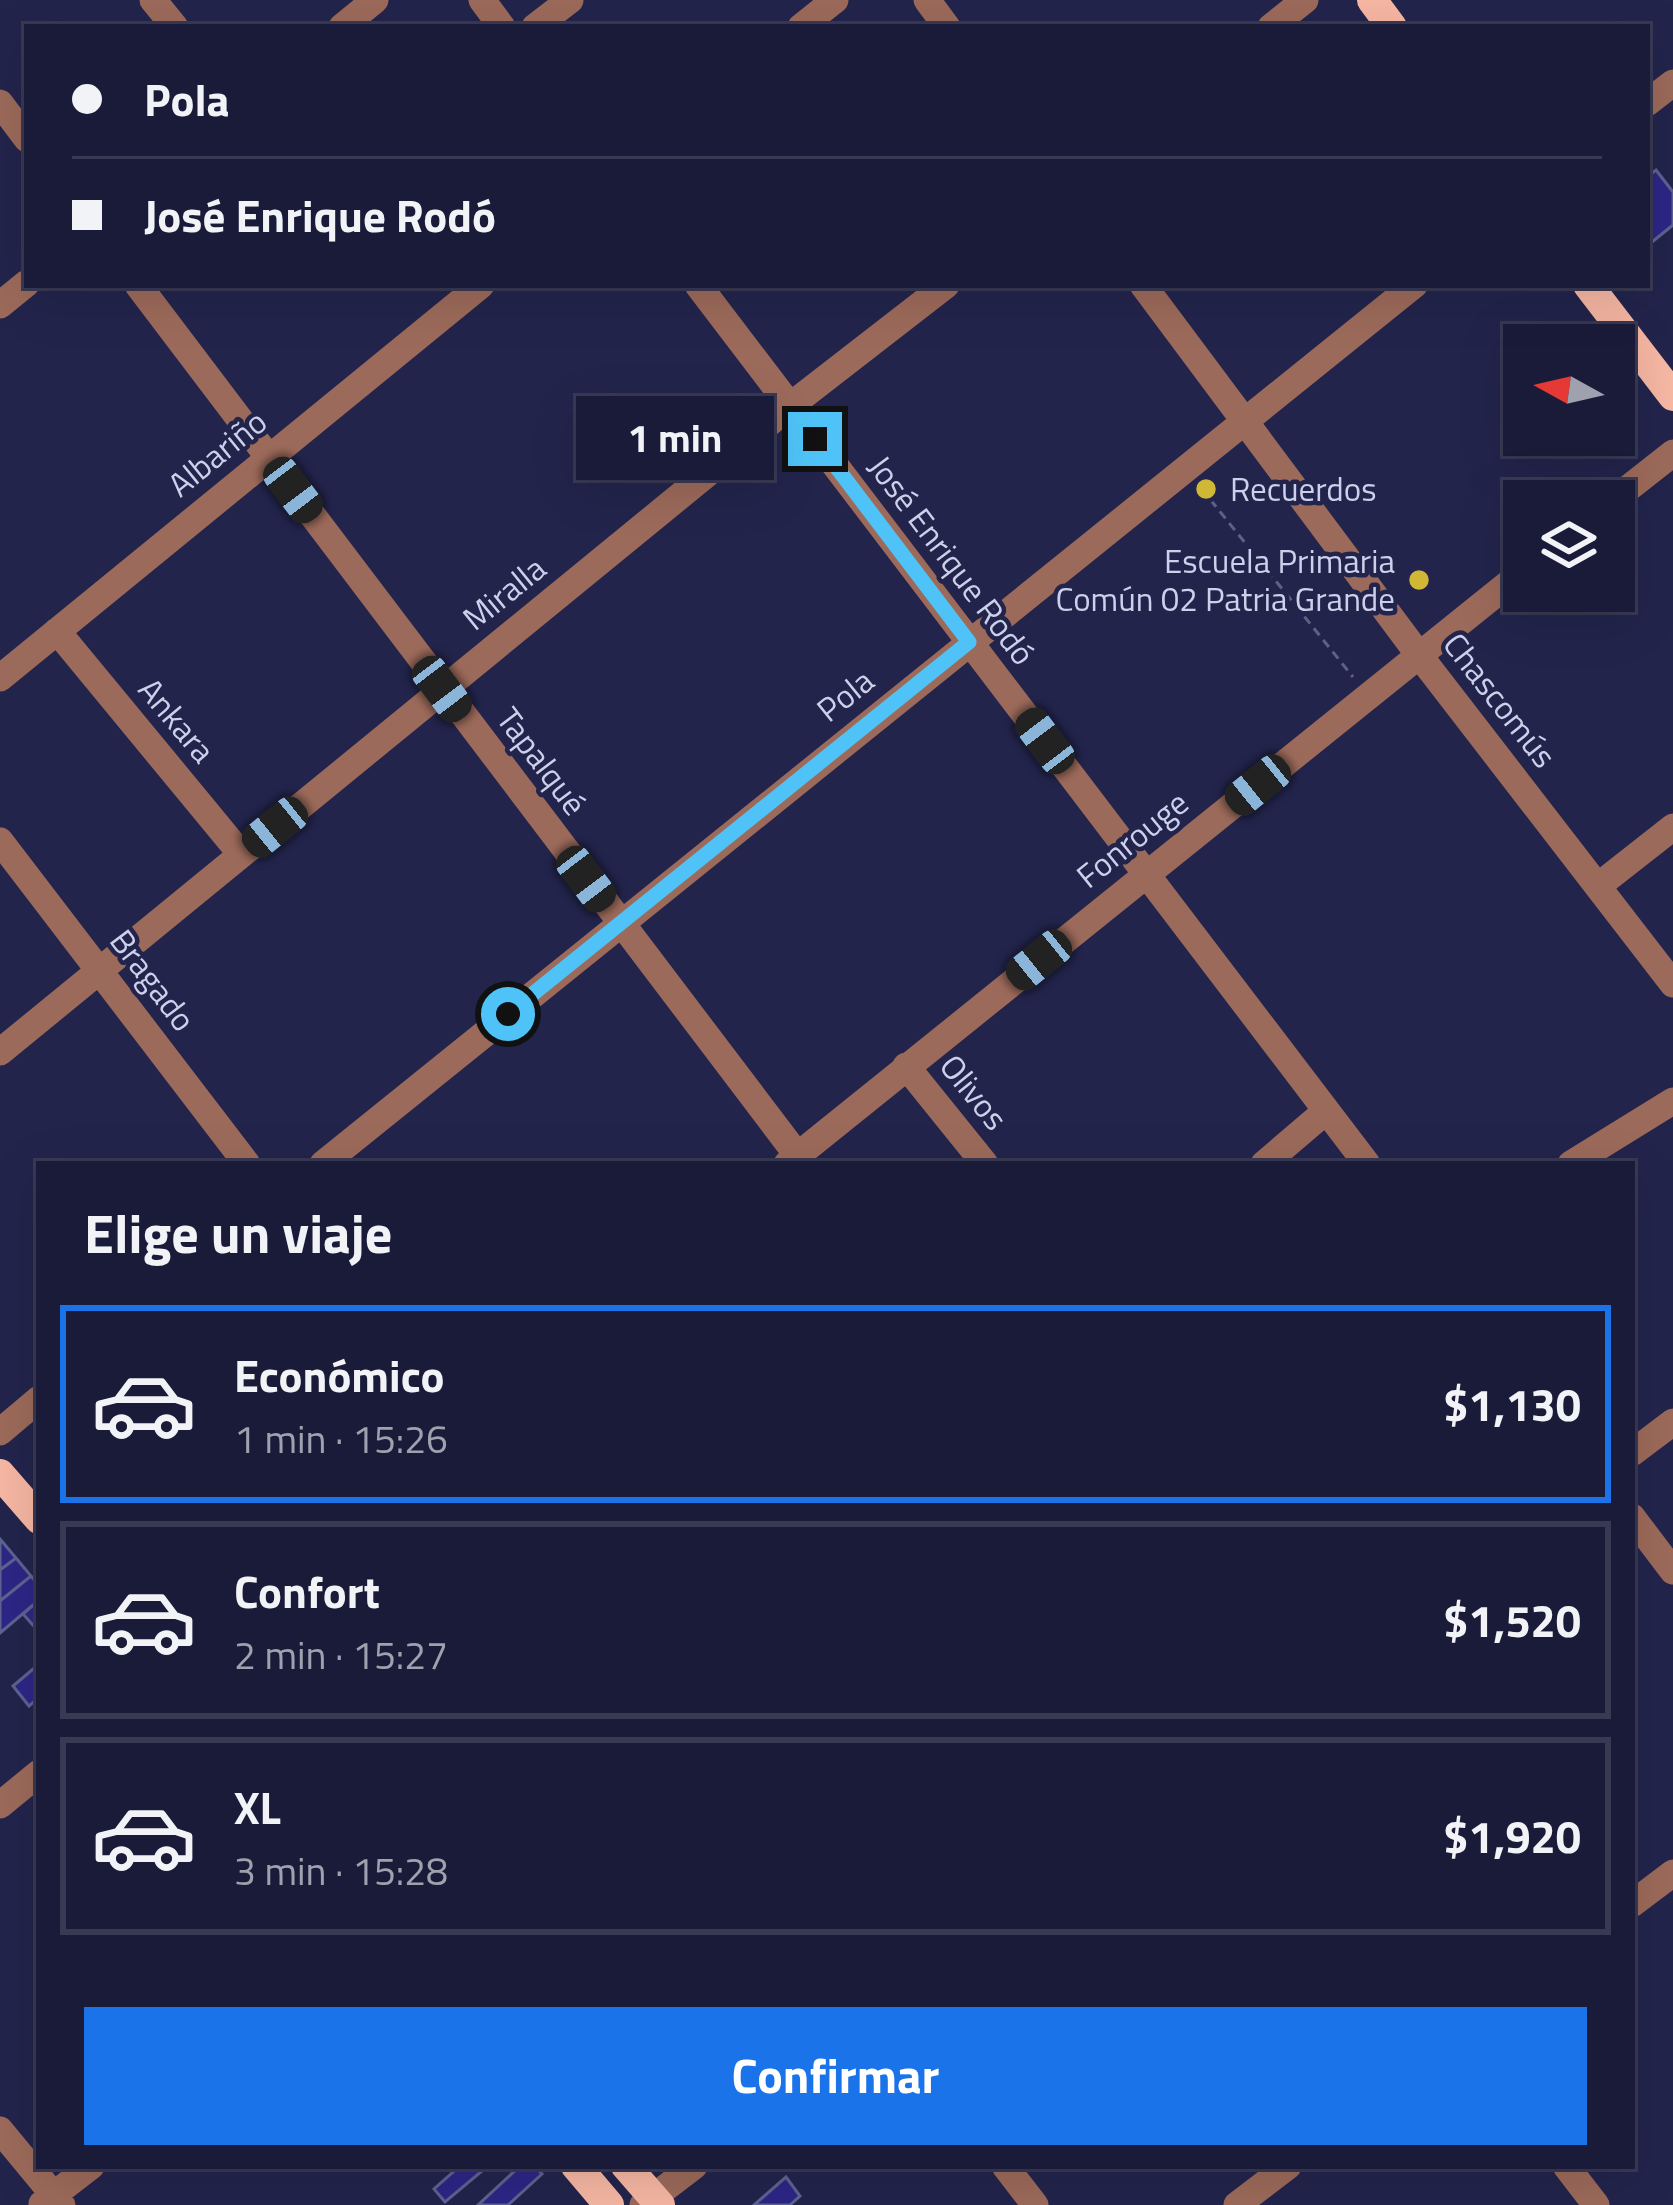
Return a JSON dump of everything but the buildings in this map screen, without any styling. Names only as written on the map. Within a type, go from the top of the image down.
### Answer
[{"type":"main road","points":[[1590,288],[1673,396]]},
{"type":"main road","points":[[0,1474],[36,1516]]},
{"type":"main road","points":[[579,2169],[609,2205]]},
{"type":"main road","points":[[628,2169],[652,2202]]},
{"type":"street","points":[[153,0],[173,24]]},
{"type":"street","points":[[346,24],[375,0]]},
{"type":"street","points":[[539,24],[570,0]]},
{"type":"street","points":[[805,24],[835,0]]},
{"type":"street","points":[[1275,24],[1305,0]]},
{"type":"street","points":[[0,103],[24,135]]},
{"type":"street","points":[[0,305],[24,285]]},
{"type":"street","name":"Tapalqué","points":[[140,288],[796,1161]]},
{"type":"street","name":"Albariño","points":[[0,678],[477,288]]},
{"type":"street","name":"José Enrique Rodó","points":[[700,288],[1365,1161]]},
{"type":"street","name":"Miralla","points":[[0,1052],[790,406],[942,288]]},
{"type":"street","name":"Chascomús","points":[[1145,288],[1673,985]]},
{"type":"street","name":"Pola","points":[[327,1161],[1410,288]]},
{"type":"street","points":[[1635,483],[1673,453]]},
{"type":"street","name":"Fonrouge","points":[[796,1161],[906,1066],[1503,589]]},
{"type":"street","name":"Ankara","points":[[57,631],[241,854]]},
{"type":"street","points":[[1598,886],[1673,827]]},
{"type":"street","name":"Bragado","points":[[4,854],[101,970],[245,1161]]},
{"type":"street","name":"Olivos","points":[[906,1066],[983,1161]]},
{"type":"street","points":[[1576,1161],[1673,1101]]},
{"type":"street","points":[[1268,1161],[1327,1111]]},
{"type":"street","points":[[0,1432],[36,1402]]},
{"type":"street","points":[[1635,1451],[1673,1422]]},
{"type":"street","points":[[1635,1521],[1673,1571]]},
{"type":"street","points":[[0,1805],[36,1775]]},
{"type":"street","points":[[1635,1902],[1673,1873]]},
{"type":"street","points":[[0,2130],[52,2202],[88,2169]]},
{"type":"street","points":[[652,2202],[690,2169]]},
{"type":"street","points":[[1007,2169],[1035,2205]]},
{"type":"street","points":[[1237,2205],[1284,2169]]},
{"type":"street","points":[[1568,2169],[1596,2205]]},
{"type":"path","points":[[1185,467],[1369,696]]},
{"type":"place","name":"Recuerdos","points":[[1206,489]]},
{"type":"place","name":"Escuela Primaria Común 02 Patria Grande","points":[[1419,580]]},
{"type":"route","points":[[508,1014],[969,642],[815,439]]}]
